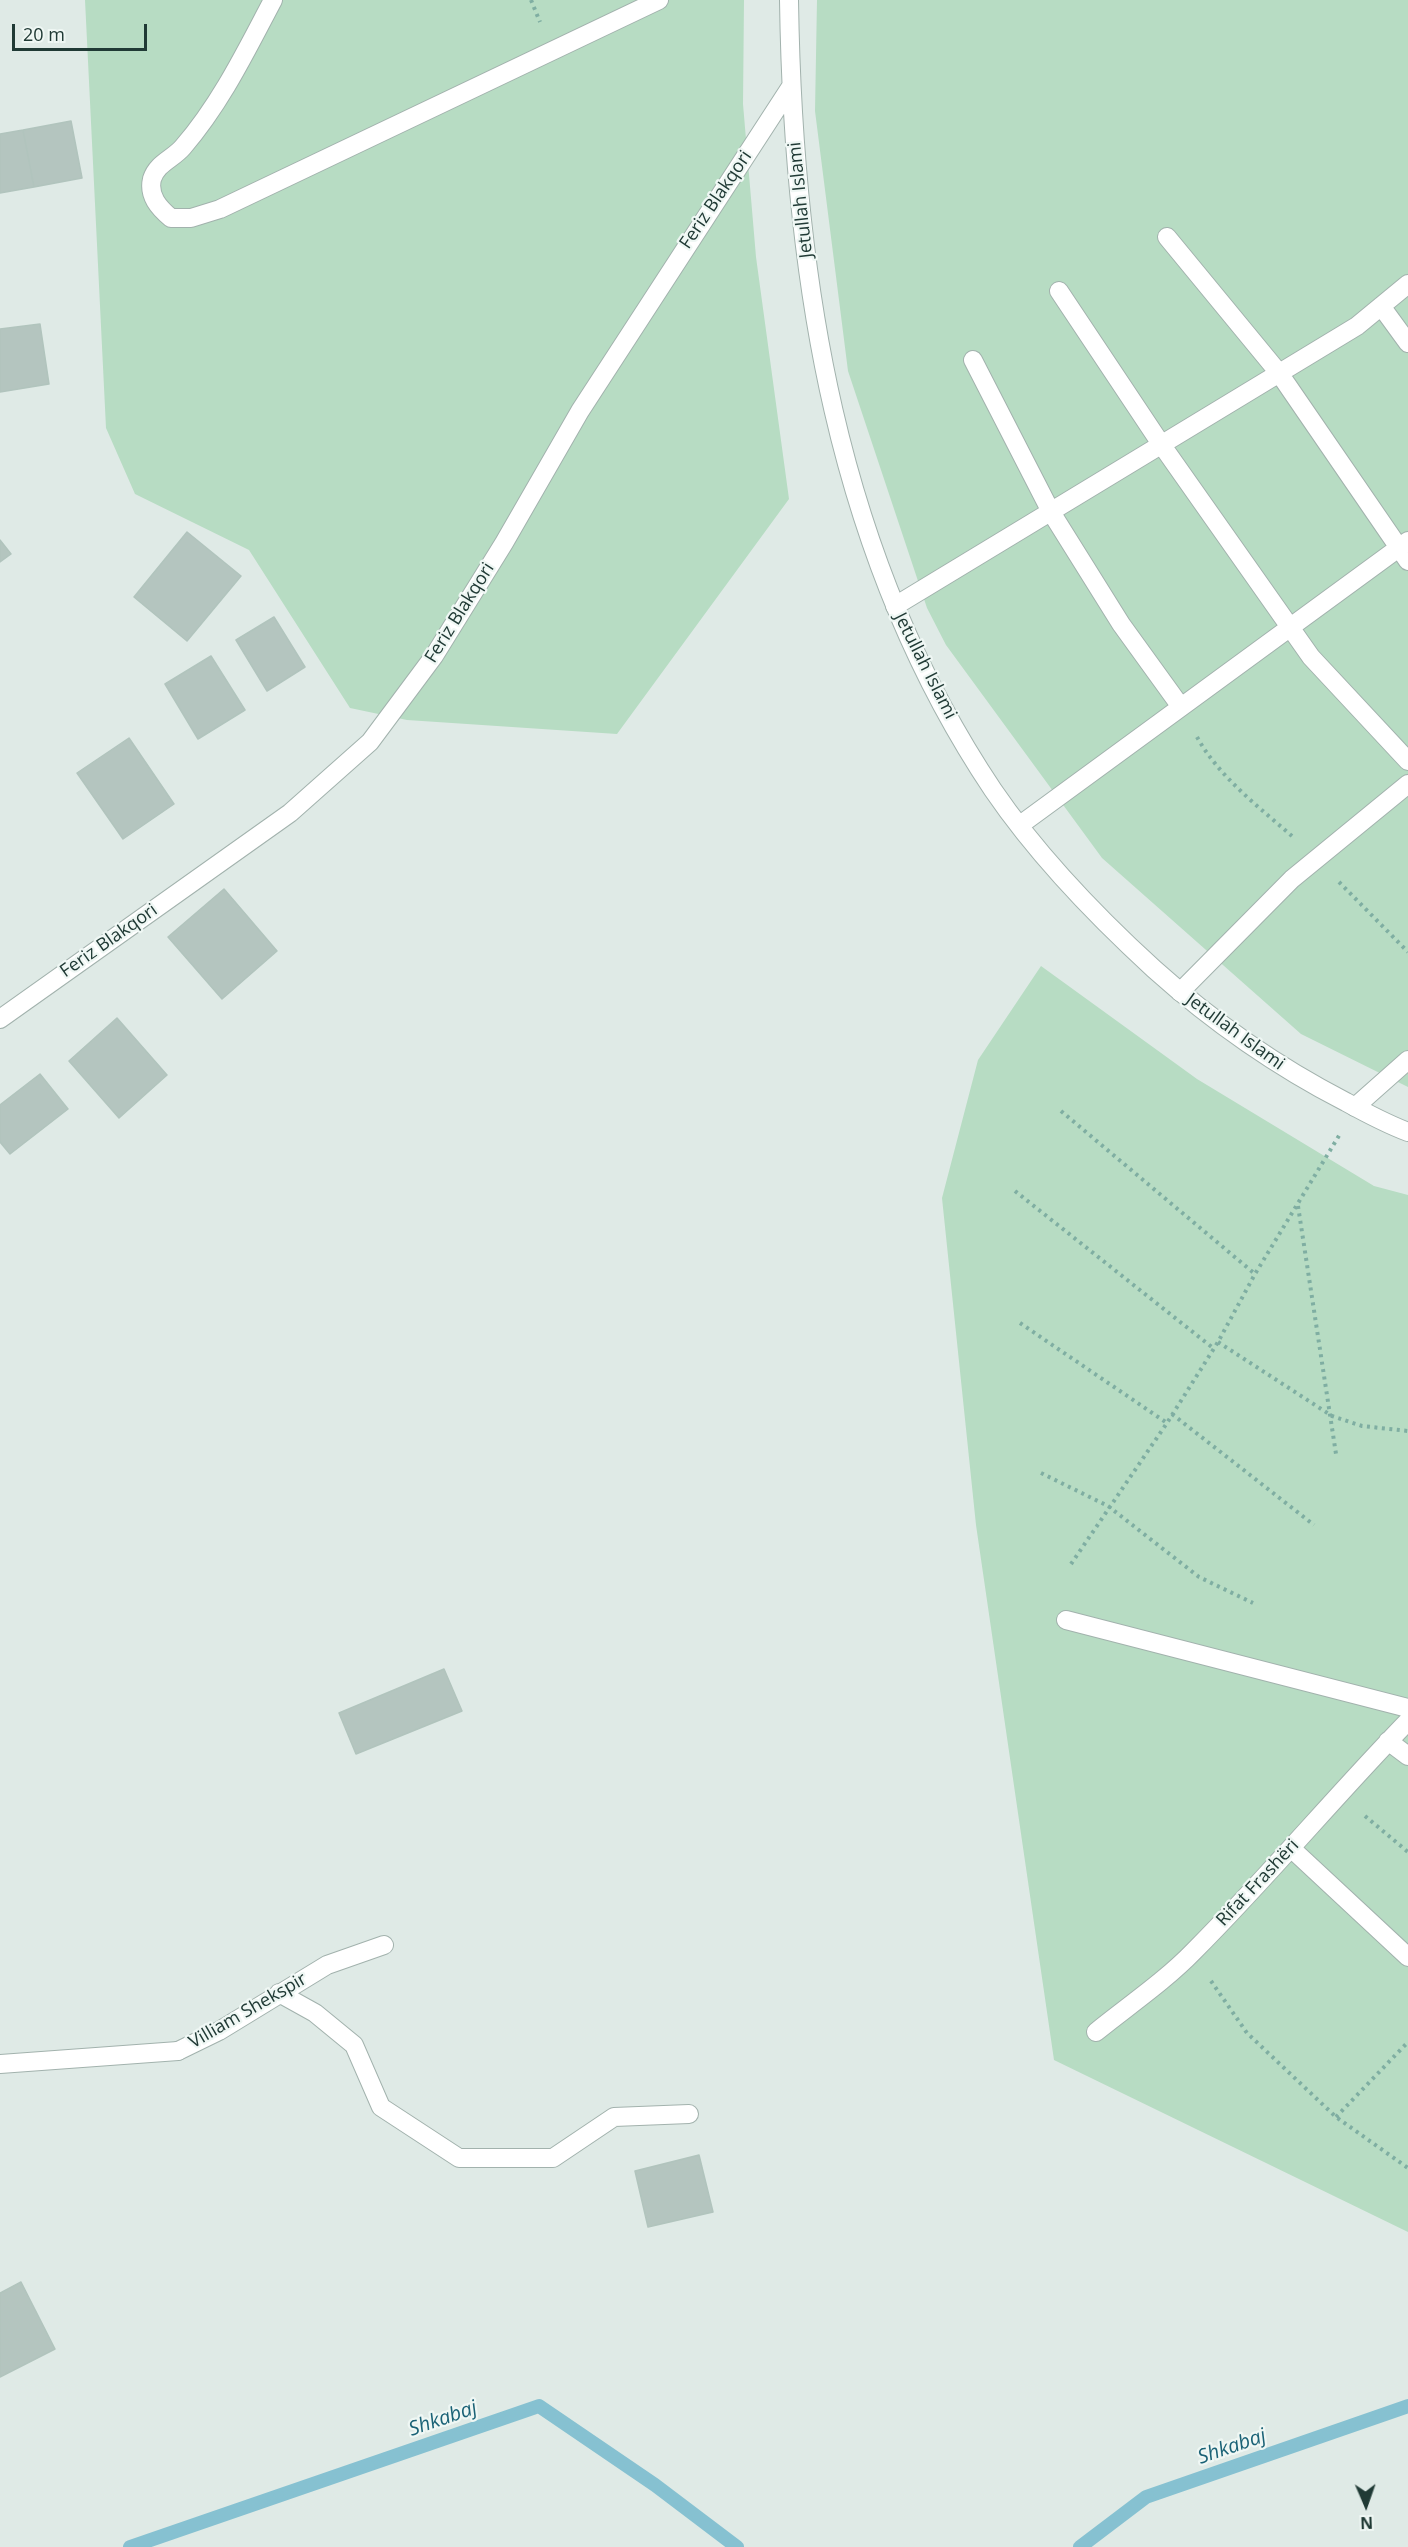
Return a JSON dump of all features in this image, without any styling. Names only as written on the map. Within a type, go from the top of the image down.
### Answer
[{"type":"street","points":[[273,0],[226,88],[198,129],[177,154],[158,166],[152,180],[152,195],[158,208],[171,218],[191,218],[220,209],[659,0]]},
{"type":"street","name":"Jetullah Islami","points":[[789,0],[790,88],[802,228],[819,346],[841,446],[868,534],[903,628],[947,712],[993,790],[1050,864],[1116,934],[1180,992],[1240,1039],[1289,1072],[1408,1132]]},
{"type":"street","name":"Feriz Blakqori","points":[[0,1018],[290,813],[370,742],[434,656],[504,543],[580,411],[790,88]]},
{"type":"street","points":[[1020,825],[1290,627],[1405,550],[1279,374],[1167,237]]},
{"type":"street","points":[[895,606],[1357,326],[1408,284]]},
{"type":"street","points":[[1059,291],[1161,444],[1311,657],[1408,761]]},
{"type":"street","points":[[1381,306],[1408,343]]},
{"type":"street","points":[[973,360],[1051,512],[1121,624],[1181,707]]},
{"type":"street","points":[[1180,992],[1292,879],[1408,784]]},
{"type":"street","points":[[1355,1107],[1408,1060]]},
{"type":"street","points":[[1066,1620],[1408,1708]]},
{"type":"street","name":"Rifat Frashëri","points":[[1096,2032],[1192,1953],[1292,1849],[1339,1794],[1408,1721]]},
{"type":"street","points":[[1388,1741],[1408,1756]]},
{"type":"street","points":[[1292,1849],[1408,1957]]},
{"type":"street","name":"Villiam Shekspir","points":[[0,2064],[178,2051],[219,2031],[327,1965],[384,1945]]},
{"type":"street","points":[[279,1993],[315,2013],[354,2045],[381,2107],[459,2158],[553,2158],[614,2117],[689,2114]]},
{"type":"path","points":[[1181,707],[1205,750],[1239,789],[1317,859],[1408,952]]},
{"type":"path","points":[[1071,1564],[1108,1506],[1167,1423],[1218,1342],[1355,1107]]},
{"type":"path","points":[[1061,1111],[1255,1275]]},
{"type":"path","points":[[1015,1191],[1213,1348]]},
{"type":"path","points":[[1298,1205],[1336,1454]]},
{"type":"path","points":[[1020,1323],[1167,1423]]},
{"type":"path","points":[[1218,1342],[1332,1416],[1362,1426],[1408,1431]]},
{"type":"path","points":[[1172,1414],[1314,1525]]},
{"type":"path","points":[[1041,1473],[1108,1506],[1199,1577],[1253,1603]]},
{"type":"path","points":[[1339,1794],[1408,1852]]},
{"type":"path","points":[[1192,1953],[1247,2033],[1336,2116],[1408,2168]]},
{"type":"path","points":[[1336,2116],[1408,2042]]},
{"type":"green space","points":[[85,0],[744,0],[743,104],[756,257],[789,499],[617,734],[407,720],[350,708],[249,550],[135,494],[106,428]]},
{"type":"green space","points":[[817,0],[1408,0],[1408,1087],[1301,1034],[1102,858],[946,645],[927,608],[848,371],[815,111]]},
{"type":"green space","points":[[1041,966],[1197,1079],[1374,1186],[1408,1195],[1408,2232],[1054,2060],[976,1525],[942,1198],[978,1060]]},
{"type":"building","points":[[71,121],[82,178],[34,187],[23,130]]},
{"type":"building","points":[[23,130],[34,187],[0,193],[0,134]]},
{"type":"building","points":[[40,324],[49,384],[0,392],[0,329]]},
{"type":"building","points":[[187,532],[241,576],[187,641],[134,597]]},
{"type":"building","points":[[0,540],[11,554],[0,562]]},
{"type":"building","points":[[274,617],[305,667],[267,691],[236,640]]},
{"type":"building","points":[[211,656],[245,710],[198,739],[165,684]]},
{"type":"building","points":[[129,738],[174,804],[123,839],[77,773]]},
{"type":"building","points":[[224,889],[277,951],[222,999],[168,937]]},
{"type":"building","points":[[117,1018],[167,1075],[119,1118],[69,1061]]},
{"type":"building","points":[[40,1074],[68,1109],[10,1154],[0,1142],[0,1105]]},
{"type":"building","points":[[444,1669],[462,1711],[356,1754],[339,1713]]},
{"type":"building","points":[[699,2155],[713,2212],[648,2227],[635,2171]]},
{"type":"building","points":[[21,2282],[55,2349],[0,2377],[0,2293]]},
{"type":"waterway","name":"Shkabaj","points":[[130,2547],[539,2406],[655,2485],[737,2547]]},
{"type":"waterway","name":"Shkabaj","points":[[1080,2547],[1146,2497],[1408,2406]]}]
